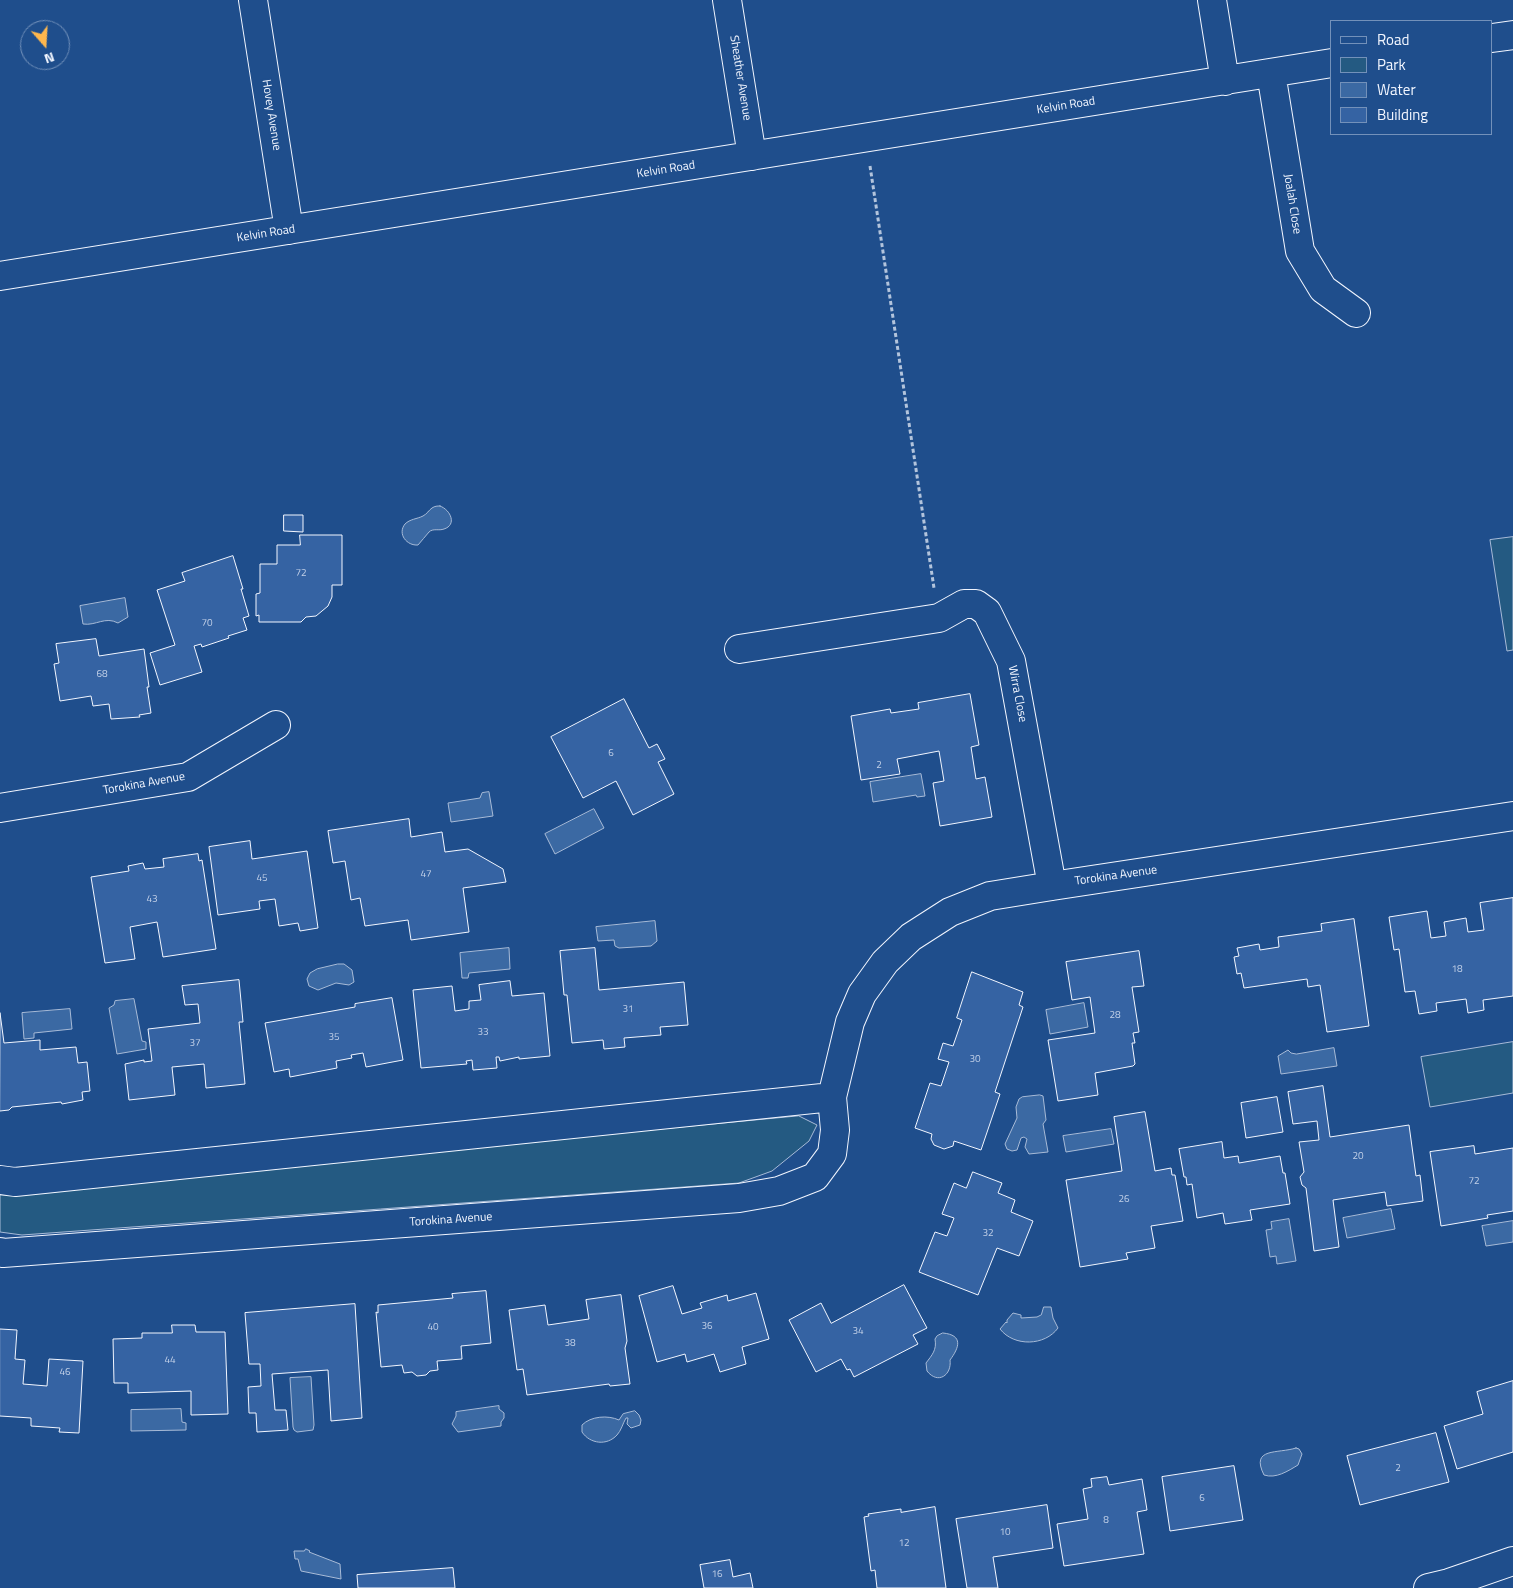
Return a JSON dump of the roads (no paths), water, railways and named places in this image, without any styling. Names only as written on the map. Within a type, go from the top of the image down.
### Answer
[{"type":"street","name":"Hovey Avenue","points":[[252,0],[289,230]]},
{"type":"street","name":"Sheather Avenue","points":[[727,0],[752,156]]},
{"type":"street","points":[[1212,0],[1225,81]]},
{"type":"street","points":[[1493,38],[1513,34]]},
{"type":"street","name":"Kelvin Road","points":[[0,276],[1330,63]]},
{"type":"street","name":"Joalah Close","points":[[1271,73],[1300,251],[1323,289],[1356,313]]},
{"type":"street","name":"Wirra Close","points":[[739,649],[939,618],[964,604],[976,604],[987,612],[1011,660],[1052,886]]},
{"type":"street","name":"Torokina Avenue","points":[[0,808],[188,777],[276,725]]},
{"type":"street","name":"Torokina Avenue","points":[[0,1252],[739,1198],[779,1191],[815,1177],[832,1154],[835,1130],[832,1098],[850,1022],[862,994],[885,962],[911,937],[950,912],[990,896],[1513,816]]},
{"type":"street","points":[[0,1180],[15,1182],[832,1098]]},
{"type":"street","points":[[1442,1586],[1513,1561]]},
{"type":"water","points":[[440,506],[450,514],[451,521],[448,527],[442,530],[431,531],[418,545],[410,544],[404,539],[402,532],[405,524],[421,517],[433,507]]},
{"type":"water","points":[[125,598],[128,617],[118,623],[109,620],[83,624],[80,606]]},
{"type":"water","points":[[921,774],[925,796],[917,797],[916,795],[873,802],[870,782]]},
{"type":"water","points":[[489,792],[493,816],[451,822],[448,803],[480,798],[482,793]]},
{"type":"water","points":[[594,809],[604,828],[555,854],[545,834]]},
{"type":"water","points":[[655,921],[657,941],[651,946],[619,948],[615,946],[614,940],[598,941],[596,927]]},
{"type":"water","points":[[509,948],[510,969],[469,973],[468,978],[462,978],[460,953]]},
{"type":"water","points":[[344,964],[352,970],[354,982],[349,985],[336,983],[318,990],[309,986],[307,979],[310,973],[317,969]]},
{"type":"water","points":[[134,999],[142,1041],[146,1042],[146,1049],[117,1054],[109,1008],[114,1005],[115,1001]]},
{"type":"water","points":[[1084,1003],[1088,1027],[1050,1034],[1046,1010]]},
{"type":"water","points":[[70,1009],[72,1029],[34,1033],[34,1038],[24,1039],[22,1013]]},
{"type":"water","points":[[1334,1048],[1337,1066],[1281,1074],[1278,1056],[1288,1050],[1296,1054]]},
{"type":"water","points":[[1043,1096],[1046,1120],[1043,1124],[1048,1152],[1029,1154],[1025,1147],[1027,1139],[1024,1137],[1021,1138],[1017,1150],[1007,1149],[1005,1144],[1017,1118],[1016,1107],[1019,1099]]},
{"type":"water","points":[[1111,1129],[1114,1144],[1066,1152],[1063,1136]]},
{"type":"water","points":[[1391,1209],[1395,1229],[1347,1238],[1343,1218]]},
{"type":"water","points":[[1289,1219],[1296,1261],[1277,1264],[1276,1256],[1270,1257],[1266,1230],[1272,1229],[1271,1222]]},
{"type":"water","points":[[1513,1221],[1513,1242],[1486,1246],[1482,1226]]},
{"type":"water","points":[[1044,1307],[1051,1307],[1053,1318],[1058,1328],[1045,1338],[1038,1341],[1021,1341],[1006,1335],[1000,1329],[1007,1323],[1007,1320],[1013,1313],[1021,1315],[1021,1318],[1037,1317],[1041,1315]]},
{"type":"water","points":[[943,1333],[954,1336],[958,1343],[956,1351],[950,1360],[947,1374],[940,1378],[931,1375],[927,1371],[926,1363],[935,1349],[935,1339]]},
{"type":"water","points":[[311,1377],[313,1430],[297,1432],[293,1427],[290,1378]]},
{"type":"water","points":[[499,1406],[499,1409],[504,1413],[501,1426],[458,1432],[452,1424],[456,1412]]},
{"type":"water","points":[[181,1409],[182,1422],[186,1423],[186,1430],[131,1431],[131,1410]]},
{"type":"water","points":[[635,1411],[641,1420],[640,1425],[631,1428],[627,1424],[628,1418],[626,1418],[618,1433],[613,1439],[608,1441],[594,1441],[582,1432],[582,1425],[595,1418],[605,1417],[619,1420],[623,1414]]},
{"type":"water","points":[[1296,1448],[1302,1454],[1298,1465],[1277,1475],[1264,1475],[1261,1466],[1263,1456],[1268,1453]]},
{"type":"water","points":[[306,1549],[309,1552],[340,1564],[341,1579],[301,1571],[298,1559],[295,1559],[294,1551],[304,1551]]}]
